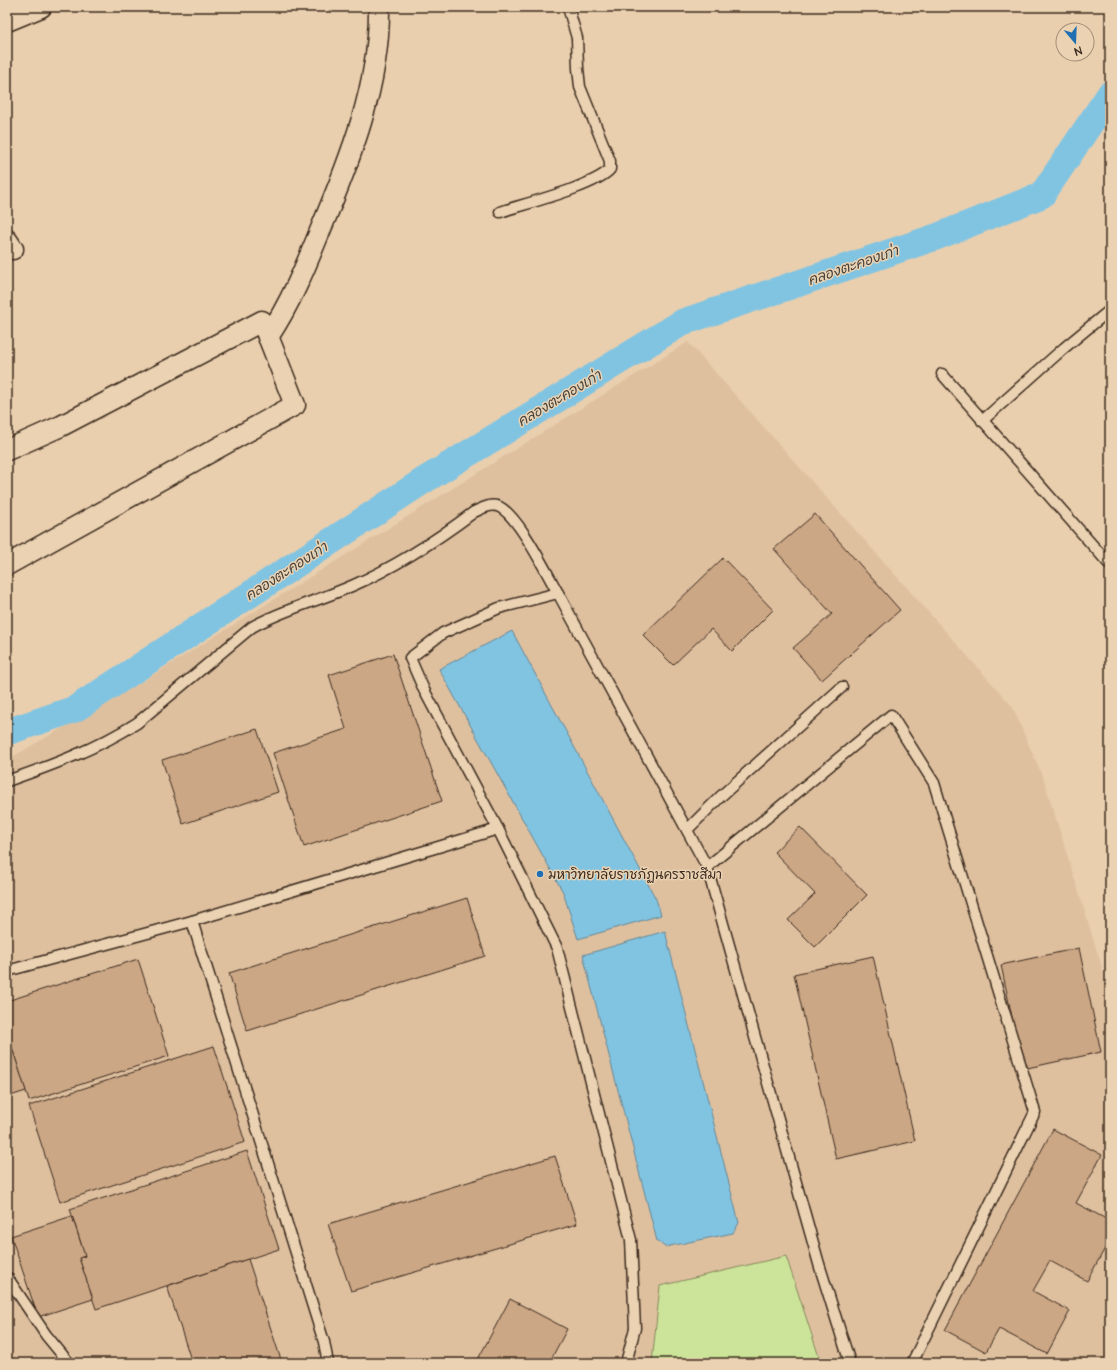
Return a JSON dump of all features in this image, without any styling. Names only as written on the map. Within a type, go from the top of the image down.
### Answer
[{"type":"street","points":[[7,21],[41,7]]},
{"type":"street","points":[[268,337],[288,304],[306,266],[348,159],[368,97],[374,71],[377,47],[378,7]]},
{"type":"street","points":[[7,450],[61,426],[262,321],[295,405],[7,565]]},
{"type":"lane","points":[[500,212],[580,186],[602,176],[610,169],[610,161],[580,87],[577,38],[568,7]]},
{"type":"lane","points":[[982,420],[1110,310]]},
{"type":"lane","points":[[942,374],[1110,566]]},
{"type":"lane","points":[[7,781],[86,752],[117,736],[137,723],[252,627],[267,619],[355,585],[398,562],[474,512],[492,505],[498,506],[508,513],[524,534],[558,593],[707,867],[817,1257],[850,1363]]},
{"type":"lane","points":[[558,593],[499,608],[442,632],[410,658],[424,690],[498,829],[557,948],[631,1240],[635,1328],[626,1363]]},
{"type":"lane","points":[[687,830],[720,797],[842,687]]},
{"type":"lane","points":[[707,867],[891,715],[934,783],[1035,1112],[913,1363]]},
{"type":"lane","points":[[7,971],[192,920],[498,829]]},
{"type":"lane","points":[[192,920],[322,1334],[328,1363]]},
{"type":"lane","points":[[7,1277],[46,1335],[69,1363]]},
{"type":"shaded area","name":"มหาวิทยาลัยราชภัฏนครราชสีมา","points":[[688,342],[1012,706],[1044,780],[1110,993],[1110,1363],[7,1363],[7,760],[143,681]]},
{"type":"green space","points":[[786,1256],[821,1363],[652,1363],[660,1286]]},
{"type":"water","points":[[512,631],[656,899],[661,915],[578,939],[563,892],[439,669]]},
{"type":"water","points":[[665,931],[739,1223],[733,1233],[665,1247],[657,1241],[583,955]]},
{"type":"building","points":[[815,514],[900,610],[822,680],[793,648],[832,614],[774,549]]},
{"type":"building","points":[[723,558],[773,610],[732,651],[711,629],[673,665],[643,635]]},
{"type":"building","points":[[393,654],[442,801],[304,847],[273,753],[346,729],[329,675]]},
{"type":"building","points":[[257,729],[278,792],[183,824],[162,760]]},
{"type":"building","points":[[800,827],[867,895],[815,947],[788,920],[815,894],[774,852]]},
{"type":"building","points":[[467,898],[485,956],[247,1031],[229,973]]},
{"type":"building","points":[[1079,948],[1101,1052],[1023,1069],[1001,965]]},
{"type":"building","points":[[873,956],[915,1141],[836,1159],[794,974]]},
{"type":"building","points":[[138,959],[169,1056],[29,1101],[7,1032],[7,1001]]},
{"type":"building","points":[[7,1032],[26,1091],[7,1097]]},
{"type":"building","points":[[214,1046],[245,1142],[60,1202],[29,1106]]},
{"type":"building","points":[[1053,1129],[1102,1155],[1076,1203],[1110,1221],[1110,1239],[1087,1281],[1050,1261],[1033,1291],[1070,1311],[1047,1354],[999,1329],[986,1352],[945,1330]]},
{"type":"building","points":[[247,1151],[279,1249],[96,1309],[79,1258],[85,1256],[70,1209]]},
{"type":"building","points":[[555,1156],[577,1224],[351,1291],[328,1224]]},
{"type":"building","points":[[72,1216],[85,1256],[79,1258],[93,1299],[38,1317],[11,1236]]},
{"type":"building","points":[[248,1259],[282,1363],[192,1363],[167,1286]]},
{"type":"building","points":[[510,1299],[567,1329],[549,1363],[476,1363]]},
{"type":"waterway","name":"คลองตะคองเก่า","points":[[7,732],[75,709],[423,481],[683,322],[936,237],[1042,195],[1110,94]]},
{"type":"place","name":"มหาวิทยาลัยราชภัฏนครราชสีมา","points":[[540,874]]}]
